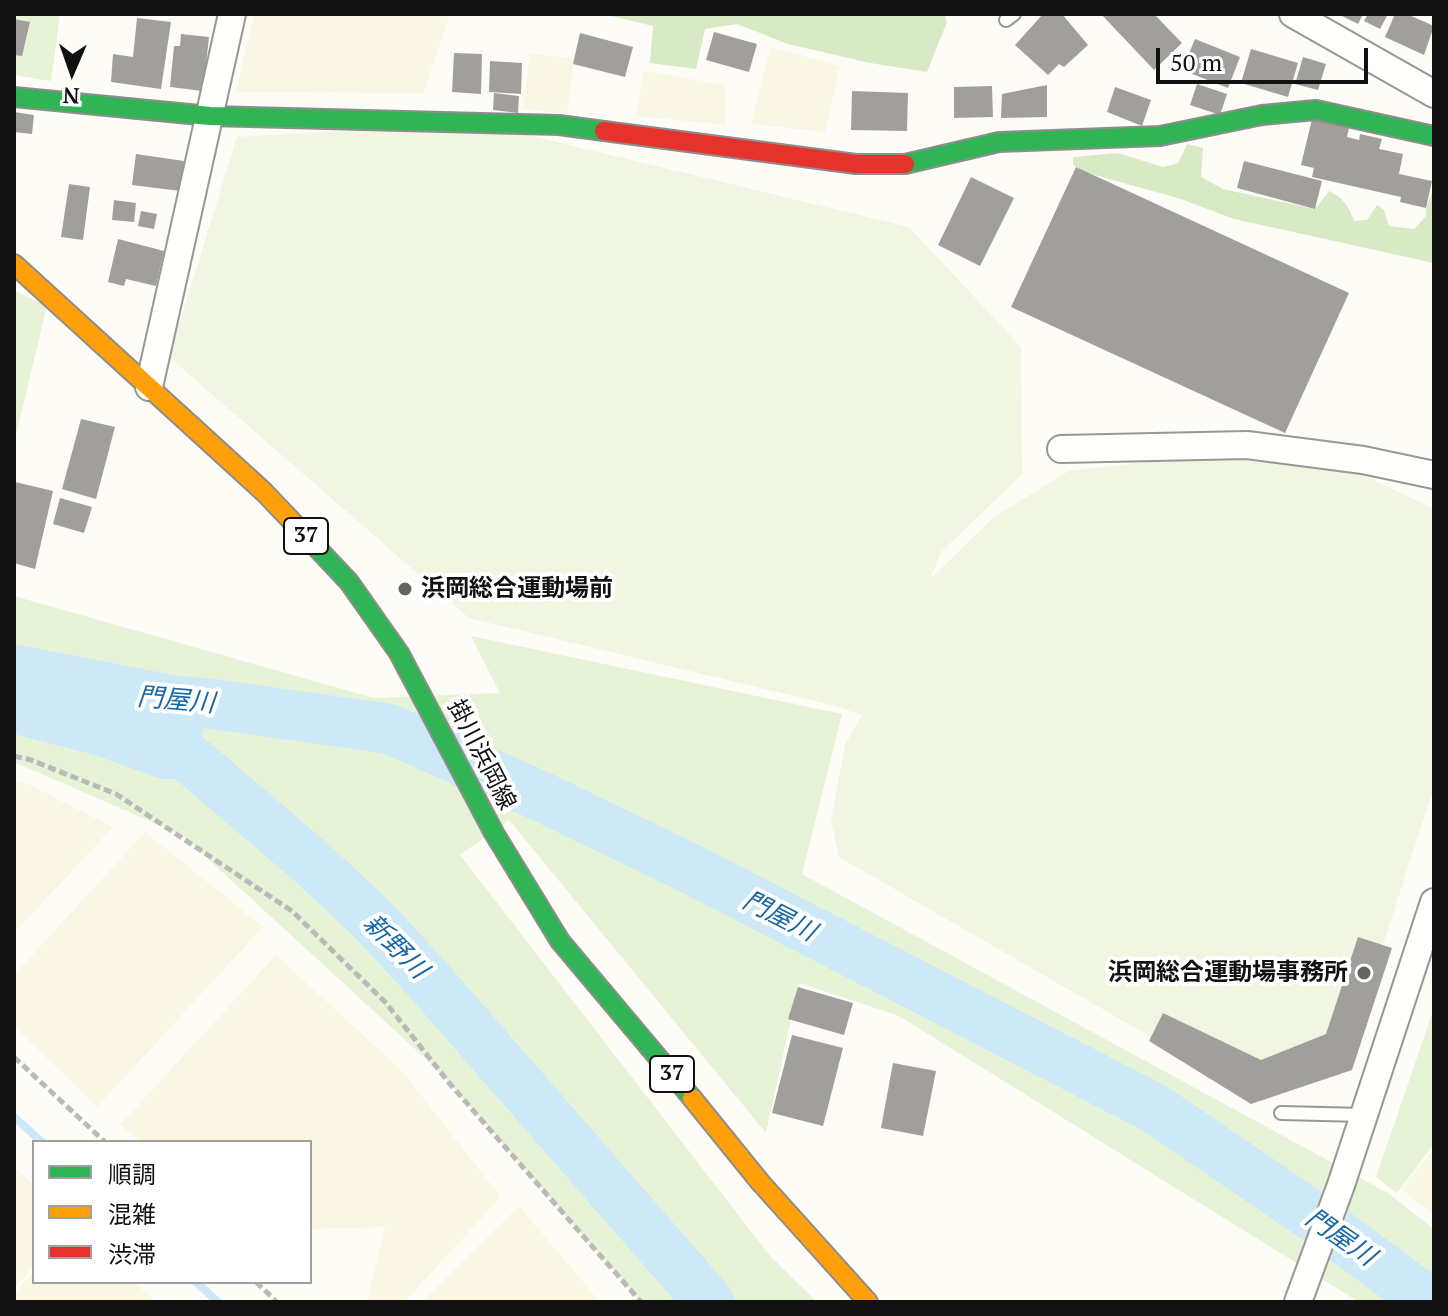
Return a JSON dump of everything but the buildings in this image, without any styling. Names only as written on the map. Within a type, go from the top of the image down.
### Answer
[{"type":"street","points":[[149,387],[232,14]]},
{"type":"street","points":[[1293,14],[1327,22],[1434,94]]},
{"type":"street","points":[[14,97],[210,116],[559,125],[856,164],[903,165],[999,142],[1160,136],[1262,115],[1316,110],[1434,136]]},
{"type":"street","name":"掛川浜岡線","points":[[14,264],[264,492],[349,582],[399,653],[494,833],[560,941],[760,1182],[868,1302]]},
{"type":"street","points":[[1061,449],[1247,445],[1363,460],[1434,475]]},
{"type":"street","points":[[1298,1302],[1434,902]]},
{"type":"lane","points":[[1281,1113],[1364,1115]]},
{"type":"path","points":[[14,756],[116,794],[292,911],[386,1003],[450,1084],[641,1302]]},
{"type":"path","points":[[14,1057],[103,1140]]},
{"type":"path","points":[[258,1284],[277,1302]]},
{"type":"shaded area","points":[[254,14],[450,14],[423,93],[236,92]]},
{"type":"shaded area","points":[[770,47],[840,66],[825,132],[751,124]]},
{"type":"shaded area","points":[[530,53],[574,59],[567,114],[523,109]]},
{"type":"shaded area","points":[[644,71],[725,85],[726,125],[636,116]]},
{"type":"shaded area","points":[[14,781],[28,784],[113,827],[14,933]]},
{"type":"shaded area","points":[[145,832],[263,927],[97,1107],[14,1026],[14,975]]},
{"type":"shaded area","points":[[276,955],[401,1070],[501,1197],[404,1302],[367,1302],[385,1227],[312,1229],[312,1140],[140,1140],[120,1125]]},
{"type":"shaded area","points":[[1434,1148],[1434,1216],[1402,1189]]},
{"type":"shaded area","points":[[14,1167],[32,1184],[32,1268],[14,1288]]},
{"type":"shaded area","points":[[519,1206],[600,1302],[422,1302]]},
{"type":"shaded area","points":[[32,1274],[32,1284],[136,1284],[156,1302],[14,1302],[14,1294]]},
{"type":"green space","points":[[14,14],[60,14],[51,81],[14,75]]},
{"type":"green space","points":[[603,14],[945,14],[947,22],[927,72],[870,63],[788,44],[737,24],[705,29],[696,69],[650,63],[653,26]]},
{"type":"green space","points":[[478,123],[909,227],[1021,347],[1022,474],[941,552],[930,579],[994,517],[1069,471],[1190,457],[1340,464],[1434,509],[1434,787],[1351,1043],[1241,1089],[839,857],[831,821],[845,745],[862,715],[832,705],[469,618],[169,357],[237,137]]},
{"type":"green space","points":[[1187,144],[1203,148],[1201,177],[1223,189],[1315,209],[1329,191],[1345,203],[1354,221],[1367,220],[1377,205],[1384,210],[1389,226],[1414,229],[1426,216],[1434,187],[1434,263],[1234,219],[1181,199],[1088,173],[1073,165],[1073,157],[1118,153],[1163,167],[1178,163]]},
{"type":"green space","points":[[14,290],[47,306],[14,443]]},
{"type":"green space","points":[[14,596],[374,698],[500,693],[471,636],[842,714],[802,874],[1388,1193],[1434,1229],[1434,1302],[1359,1302],[899,1016],[799,983],[766,1133],[509,820],[460,855],[770,1256],[817,1302],[641,1302],[439,1071],[182,835],[14,762]]},
{"type":"green space","points":[[1434,1008],[1434,1144],[1397,1193],[1376,1177]]},
{"type":"water","points":[[14,644],[220,684],[185,779],[161,779],[95,755],[14,734]]},
{"type":"waterway","name":"新野川","points":[[14,675],[84,698],[174,745],[311,862],[374,921],[430,982],[709,1302]]},
{"type":"waterway","name":"門屋川","points":[[144,698],[213,704],[390,729],[538,795],[691,869],[1154,1108],[1317,1219],[1429,1302]]},
{"type":"waterway","points":[[14,1117],[40,1140]]},
{"type":"waterway","points":[[198,1284],[218,1302]]},
{"type":"traffic: fast","points":[[14,97],[210,116],[559,125],[604,131]]},
{"type":"traffic: fast","points":[[905,164],[999,142],[1160,136],[1262,115],[1316,110],[1434,136]]},
{"type":"traffic: fast","points":[[302,532],[349,582],[399,653],[494,833],[560,941],[692,1098]]},
{"type":"traffic: slow","points":[[14,264],[264,492],[302,532]]},
{"type":"traffic: slow","points":[[692,1098],[760,1182],[868,1302]]},
{"type":"traffic: jam","points":[[604,131],[856,164],[905,164]]},
{"type":"place","name":"浜岡総合運動場前","points":[[405,589]]},
{"type":"place","name":"浜岡総合運動場事務所","points":[[1364,973]]}]
